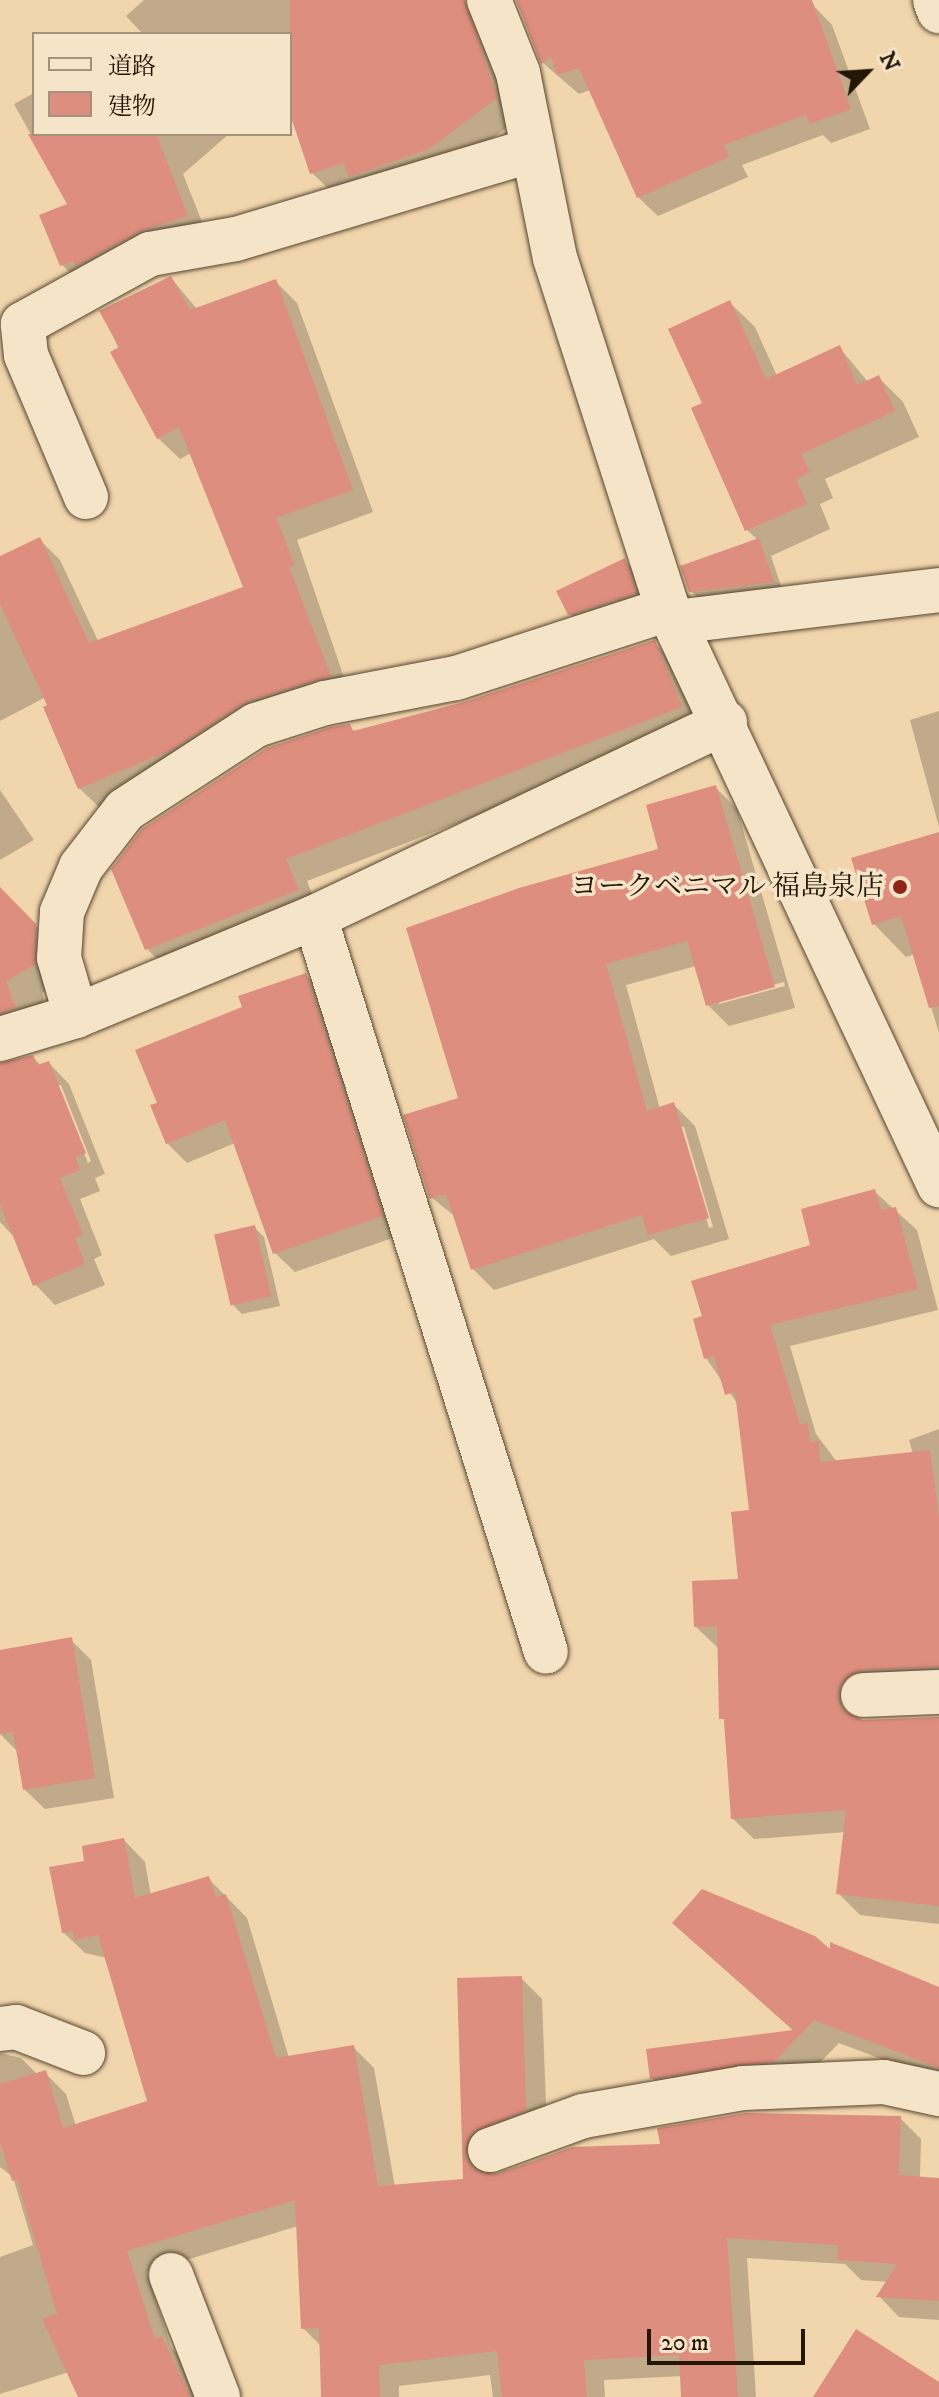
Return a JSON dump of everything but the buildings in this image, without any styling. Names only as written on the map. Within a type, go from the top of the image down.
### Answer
[{"type":"street","points":[[489,0],[518,73],[555,258],[671,615],[725,722],[939,1185]]},
{"type":"street","points":[[935,0],[939,11]]},
{"type":"street","points":[[86,497],[26,355],[23,324],[150,254],[236,239],[533,150]]},
{"type":"street","points":[[76,1016],[59,958],[62,912],[81,867],[125,810],[256,725],[325,703],[456,678],[671,615],[939,590]]},
{"type":"street","points":[[0,1039],[76,1016],[315,917],[725,722]]},
{"type":"street","points":[[315,917],[546,1652]]},
{"type":"street","points":[[863,1695],[939,1692]]},
{"type":"street","points":[[0,2029],[16,2027],[83,2053]]},
{"type":"street","points":[[490,2150],[583,2116],[743,2088],[884,2082],[939,2094]]},
{"type":"street","points":[[171,2275],[218,2397]]},
{"type":"place","name":"ヨークベニマル 福島泉店","points":[[900,887]]}]
